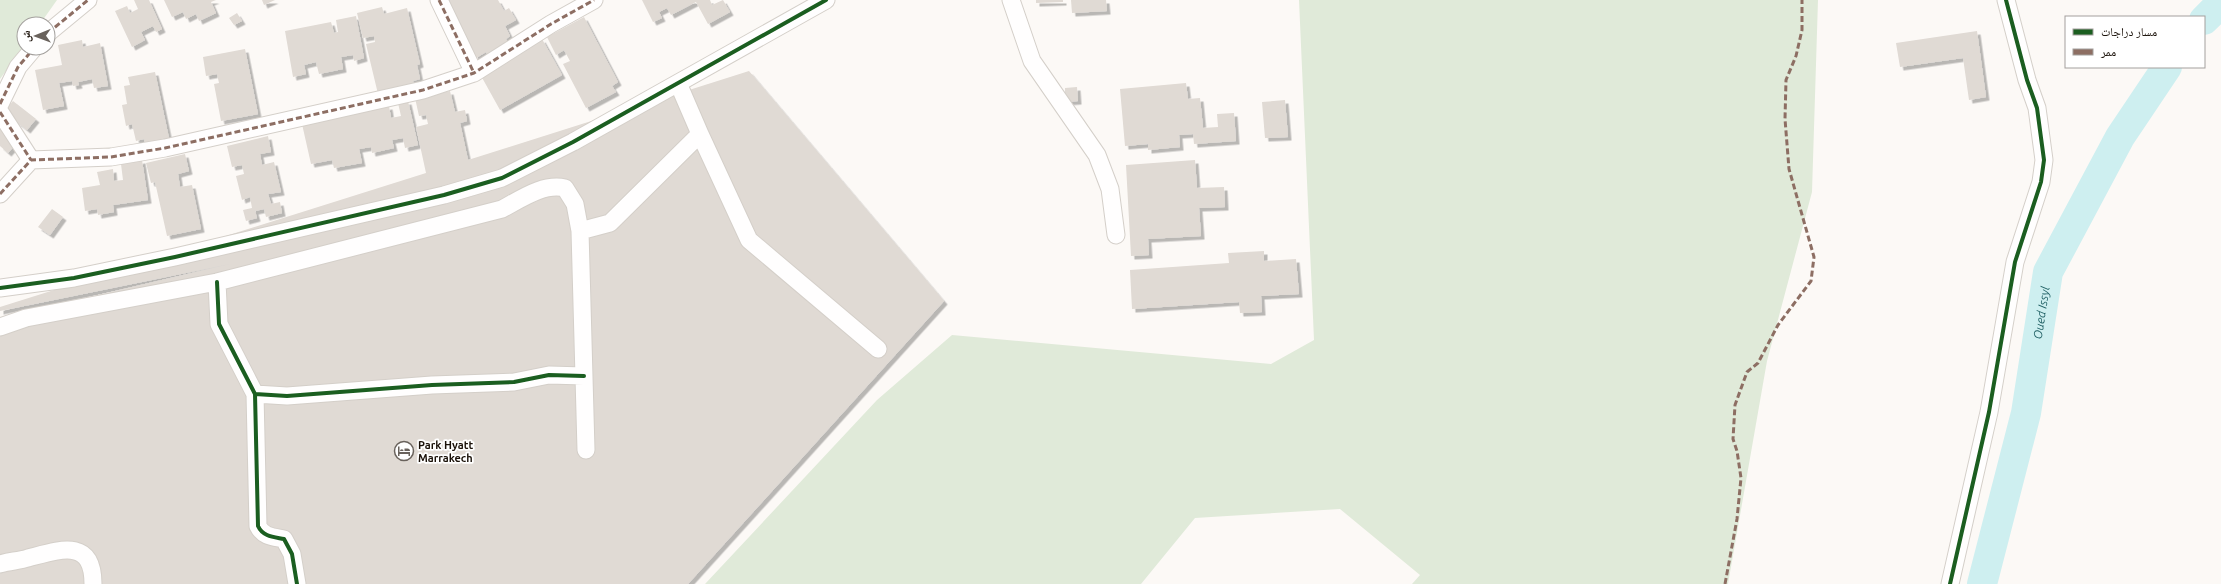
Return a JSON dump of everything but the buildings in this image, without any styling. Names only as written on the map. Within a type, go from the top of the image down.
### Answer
[{"type":"street","points":[[56,26],[88,0]]},
{"type":"street","points":[[439,0],[474,73]]},
{"type":"street","points":[[0,194],[32,160],[111,157],[165,148],[423,90],[474,73],[551,24],[594,0]]},
{"type":"street","points":[[0,288],[74,278],[161,260],[476,186],[502,178],[678,83],[826,0]]},
{"type":"street","points":[[1011,0],[1032,60],[1097,155],[1110,189],[1116,235]]},
{"type":"street","points":[[1950,584],[1989,412],[2015,262],[2041,182],[2044,160],[2037,108],[2027,80],[2006,0]]},
{"type":"street","points":[[0,104],[18,67],[27,56]]},
{"type":"street","points":[[678,83],[749,240],[878,349]]},
{"type":"street","points":[[0,112],[32,160]]},
{"type":"street","points":[[580,230],[610,224],[700,134]]},
{"type":"street","points":[[0,328],[26,318],[217,282],[502,209],[534,193],[554,186],[565,188],[574,204],[580,230],[586,450]]},
{"type":"street","points":[[217,282],[219,324],[255,394],[258,526],[261,532],[270,537],[284,539],[292,554],[297,584]]},
{"type":"street","points":[[255,394],[287,396],[432,385],[514,382],[549,375],[584,376]]},
{"type":"street","points":[[0,564],[42,553],[72,549],[87,556],[93,570],[93,584]]},
{"type":"green space","points":[[0,0],[57,0],[46,16],[16,16],[17,56],[0,79]]},
{"type":"green space","points":[[1299,0],[1818,0],[1812,192],[1767,361],[1728,584],[1412,584],[1420,575],[1340,509],[1195,518],[1141,584],[705,584],[877,400],[952,335],[1271,364],[1314,340]]},
{"type":"waterway","name":"Oued Issyl","points":[[2205,19],[2221,3]]},
{"type":"waterway","name":"Oued Issyl","points":[[1982,584],[2026,413],[2048,272],[2120,137],[2166,68]]},
{"type":"marked path","points":[[56,26],[88,0]]},
{"type":"marked path","points":[[439,0],[474,73]]},
{"type":"marked path","points":[[0,194],[31,160],[111,157],[165,148],[423,90],[474,73],[551,24],[594,0]]},
{"type":"marked path","points":[[1725,584],[1737,519],[1741,478],[1737,451],[1733,439],[1735,405],[1747,372],[1758,363],[1778,325],[1811,281],[1814,257],[1789,169],[1785,119],[1786,80],[1796,56],[1802,30],[1802,0]]},
{"type":"marked path","points":[[0,104],[18,67],[27,56]]},
{"type":"marked path","points":[[0,112],[31,160]]},
{"type":"cycle path","points":[[0,288],[74,278],[175,257],[444,195],[502,178],[573,142],[826,0]]},
{"type":"cycle path","points":[[1950,584],[1989,412],[2015,262],[2041,182],[2044,160],[2037,108],[2027,80],[2006,0]]},
{"type":"cycle path","points":[[217,282],[219,324],[255,394],[258,526],[260,530],[266,534],[284,539],[292,554],[297,584]]},
{"type":"cycle path","points":[[255,394],[287,396],[432,385],[514,382],[549,375],[584,376]]},
{"type":"place","name":"Park Hyatt Marrakech","points":[[404,451]]}]
